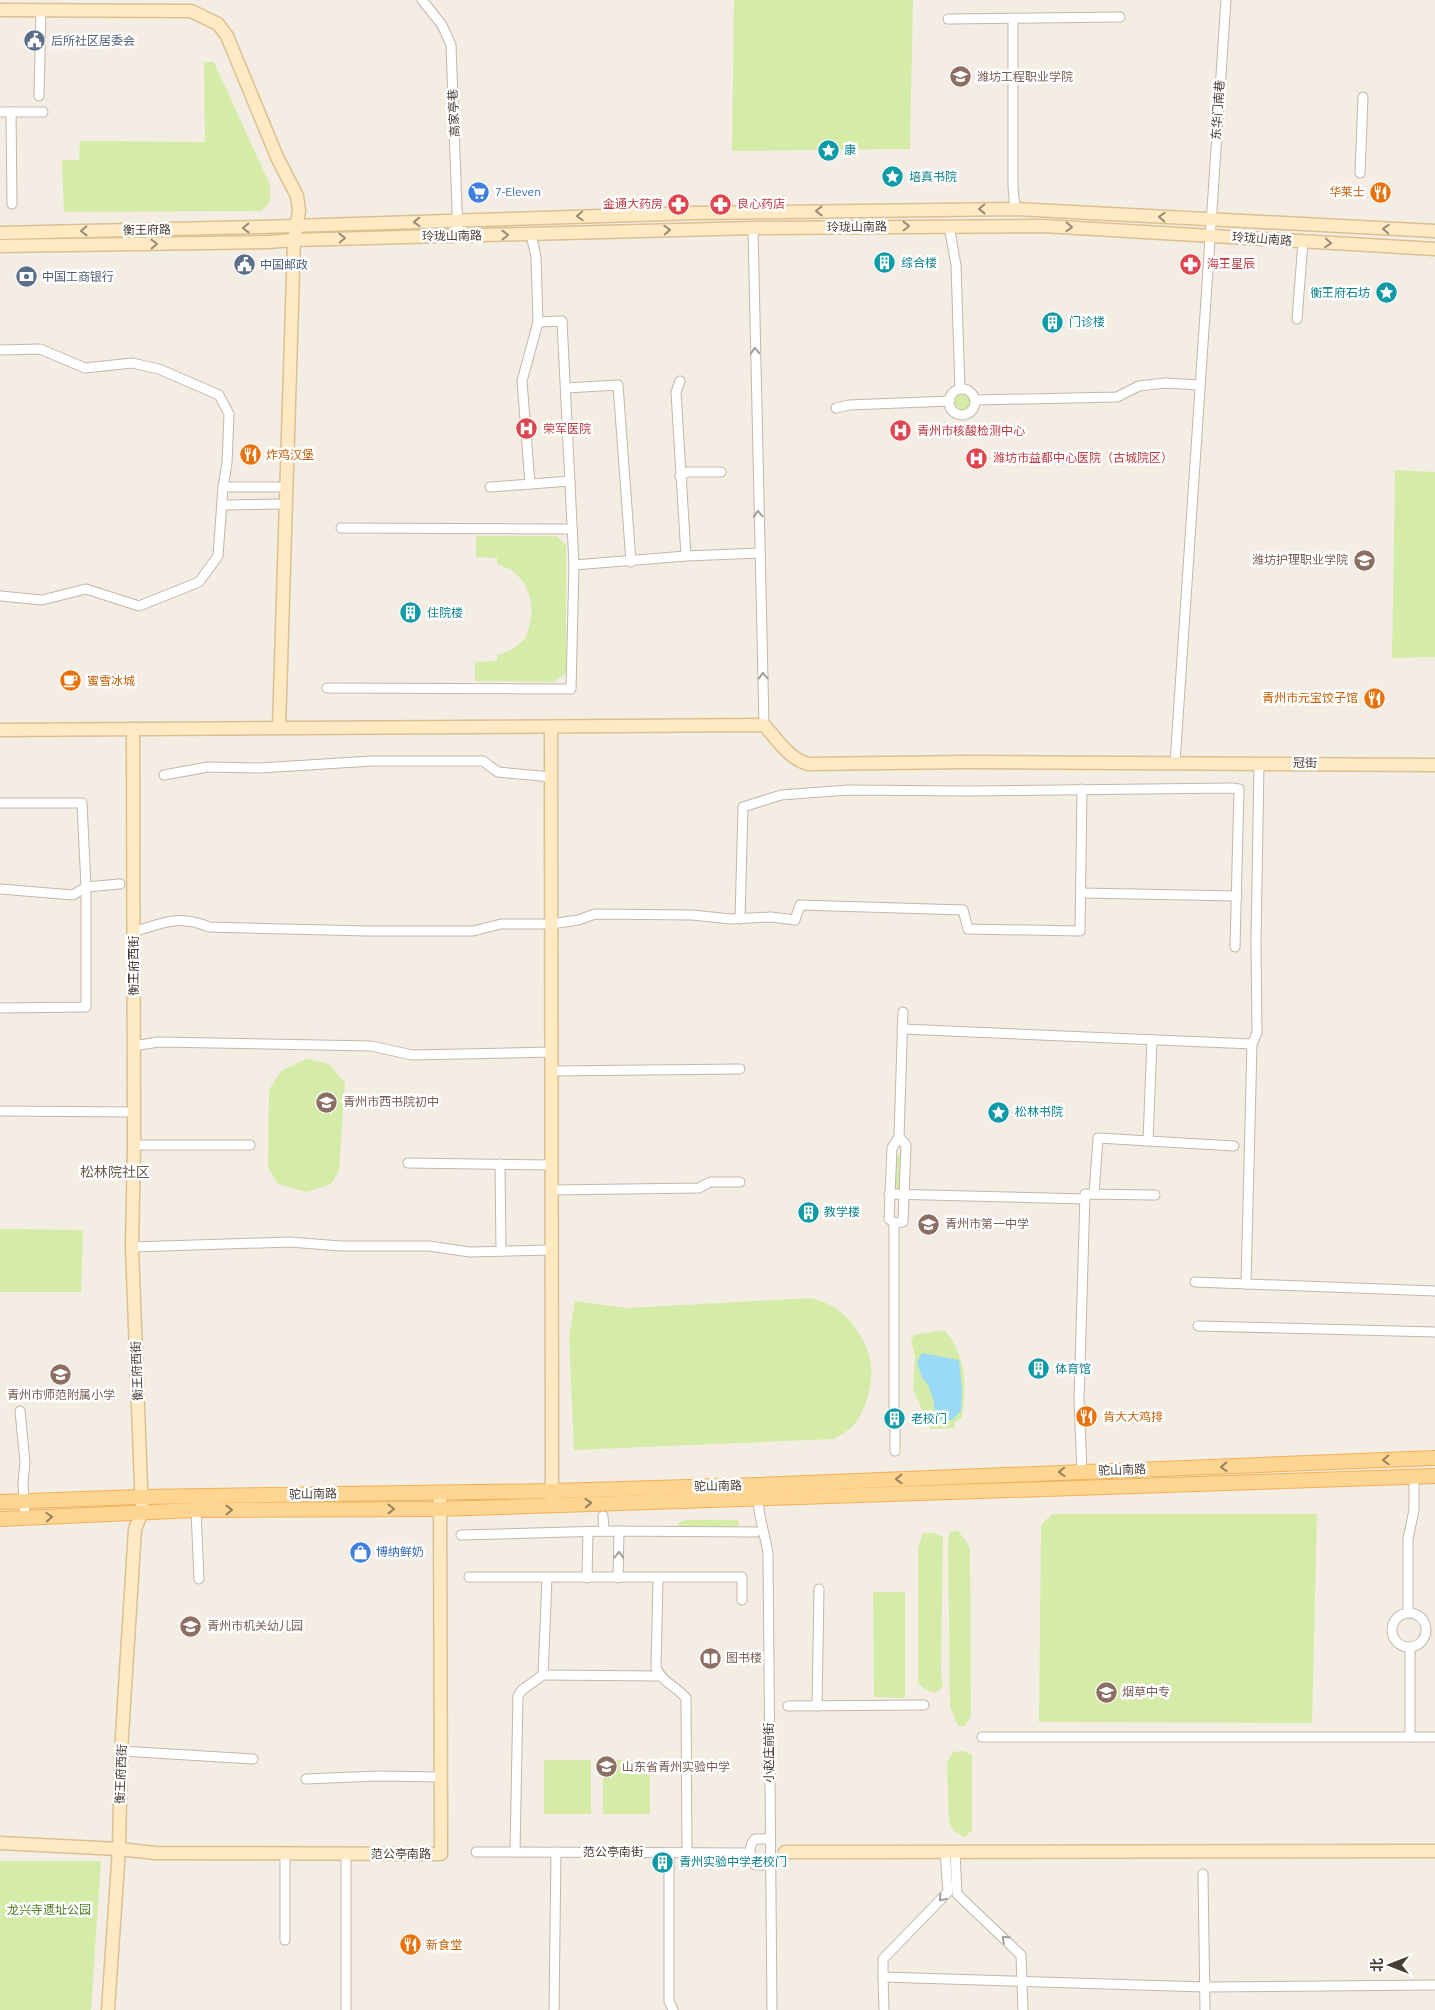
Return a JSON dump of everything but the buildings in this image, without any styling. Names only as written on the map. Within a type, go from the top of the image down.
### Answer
[{"type":"main road","name":"驼山南路","points":[[0,1519],[196,1510],[439,1509],[552,1498],[767,1485],[1435,1458]]},
{"type":"main road","name":"驼山南路","points":[[0,1502],[140,1497],[440,1492],[552,1498],[758,1498],[1435,1476]]},
{"type":"street","name":"高家亭巷","points":[[422,0],[442,25],[451,44],[458,236]]},
{"type":"street","name":"东华门南巷","points":[[1175,763],[1226,0]]},
{"type":"street","points":[[0,10],[191,11],[218,24],[227,36],[277,157],[298,196],[294,240],[279,728]]},
{"type":"street","points":[[40,96],[41,10]]},
{"type":"street","points":[[948,19],[1120,17]]},
{"type":"street","points":[[1013,18],[1013,187],[1015,209]]},
{"type":"street","points":[[1360,173],[1364,97]]},
{"type":"street","points":[[0,112],[43,112]]},
{"type":"street","points":[[11,112],[12,204]]},
{"type":"street","name":"玲珑山南路","points":[[295,225],[695,213],[1015,209],[1435,231]]},
{"type":"street","name":"衡王府路","points":[[0,233],[295,225]]},
{"type":"street","name":"玲珑山南路","points":[[294,240],[753,228],[1036,225],[1435,249]]},
{"type":"street","points":[[949,226],[956,265],[960,389]]},
{"type":"street","points":[[0,730],[764,725],[753,228]]},
{"type":"street","points":[[530,484],[522,381],[538,322],[536,257],[531,234]]},
{"type":"street","name":"衡王府路","points":[[0,246],[294,240]]},
{"type":"street","points":[[1297,319],[1303,242]]},
{"type":"street","points":[[327,688],[571,689],[574,565],[562,321],[538,322]]},
{"type":"street","points":[[0,350],[40,349],[85,368],[132,363],[159,369],[219,395],[229,414],[227,462],[223,487],[218,556],[199,582],[139,606],[86,589],[42,600],[0,596]]},
{"type":"street","points":[[680,381],[676,392],[686,556]]},
{"type":"street","points":[[975,400],[1117,397],[1139,386],[1165,383],[1200,384]]},
{"type":"street","points":[[566,388],[618,384],[631,562]]},
{"type":"street","points":[[960,389],[970,392],[975,400],[972,410],[963,414],[954,412],[950,401],[954,392],[960,389]]},
{"type":"street","points":[[836,408],[849,405],[950,401]]},
{"type":"street","points":[[680,476],[687,472],[721,472]]},
{"type":"street","points":[[490,488],[570,482]]},
{"type":"street","points":[[223,487],[287,487]]},
{"type":"street","points":[[223,505],[286,504]]},
{"type":"street","points":[[342,528],[572,529]]},
{"type":"street","points":[[574,565],[631,562],[686,556],[760,553]]},
{"type":"street","name":"冠街","points":[[764,725],[797,761],[808,764],[1259,763],[1435,765]]},
{"type":"street","points":[[551,727],[552,1498]]},
{"type":"street","name":"衡王府西街","points":[[108,2010],[119,1849],[121,1751],[135,1529],[142,1512],[132,1247],[134,1046],[132,729]]},
{"type":"street","points":[[164,775],[208,767],[260,768],[372,761],[483,761],[498,772],[551,777]]},
{"type":"street","points":[[1246,1284],[1252,1044],[1257,1033],[1256,941],[1259,763]]},
{"type":"street","points":[[740,919],[743,807],[781,795],[830,791],[1239,788],[1236,947]]},
{"type":"street","points":[[133,932],[175,919],[197,922],[209,927],[368,931],[473,931],[501,924],[551,924],[578,920],[595,914],[692,915],[740,919],[771,917],[795,920],[800,905],[963,910],[968,929],[1080,931],[1082,789]]},
{"type":"street","points":[[0,803],[82,803],[86,887],[86,1007],[0,1008]]},
{"type":"street","points":[[0,889],[73,895],[86,887],[120,884]]},
{"type":"street","points":[[1081,893],[1237,896]]},
{"type":"street","points":[[899,1137],[906,1145],[905,1194],[903,1222],[894,1223],[889,1219],[889,1194],[892,1148],[899,1137],[903,1012]]},
{"type":"street","points":[[902,1029],[1252,1044]]},
{"type":"street","points":[[1148,1141],[1152,1040]]},
{"type":"street","points":[[134,1046],[158,1042],[371,1046],[412,1055],[552,1052]]},
{"type":"street","points":[[552,1071],[740,1069]]},
{"type":"street","points":[[0,1111],[134,1112]]},
{"type":"street","points":[[1094,1194],[1098,1138],[1234,1146]]},
{"type":"street","points":[[134,1145],[250,1145]]},
{"type":"street","points":[[408,1163],[552,1165]]},
{"type":"street","points":[[500,1164],[501,1251]]},
{"type":"street","points":[[552,1190],[699,1188],[710,1182],[740,1182]]},
{"type":"street","points":[[889,1194],[1085,1199]]},
{"type":"street","points":[[1082,1471],[1080,1400],[1085,1194],[1155,1195]]},
{"type":"street","points":[[894,1223],[894,1413]]},
{"type":"street","points":[[132,1247],[290,1242],[340,1246],[429,1246],[470,1252],[552,1250]]},
{"type":"street","points":[[1194,1282],[1435,1291]]},
{"type":"street","points":[[1198,1326],[1435,1332]]},
{"type":"street","points":[[20,1411],[25,1462],[25,1518]]},
{"type":"street","points":[[895,1424],[895,1451]]},
{"type":"street","points":[[1408,1613],[1408,1538],[1414,1510],[1414,1477]]},
{"type":"street","name":"范公亭南路","points":[[0,1843],[119,1849],[155,1853],[441,1854],[440,1492]]},
{"type":"street","name":"小赵庄前街","points":[[758,1498],[758,1512],[763,1524],[768,1553],[769,1839],[772,2010]]},
{"type":"street","points":[[196,1510],[199,1579]]},
{"type":"street","points":[[604,1516],[604,1531]]},
{"type":"street","points":[[461,1535],[604,1531],[756,1532]]},
{"type":"street","points":[[586,1578],[588,1532]]},
{"type":"street","points":[[618,1578],[619,1532]]},
{"type":"street","points":[[469,1577],[742,1577],[742,1600]]},
{"type":"street","points":[[543,1675],[547,1578]]},
{"type":"street","points":[[658,1578],[656,1668],[659,1676]]},
{"type":"street","points":[[817,1706],[819,1589]]},
{"type":"street","points":[[1408,1613],[1419,1616],[1426,1632],[1421,1642],[1410,1648],[1400,1646],[1392,1632],[1394,1622],[1402,1614],[1408,1613]]},
{"type":"street","points":[[1410,1648],[1410,1737]]},
{"type":"street","points":[[515,1852],[518,1696],[522,1690],[543,1675],[659,1676],[680,1690],[686,1698],[687,1852]]},
{"type":"street","points":[[788,1706],[924,1705]]},
{"type":"street","points":[[982,1737],[1435,1737]]},
{"type":"street","points":[[121,1751],[253,1759]]},
{"type":"street","points":[[306,1778],[440,1777]]},
{"type":"street","points":[[769,1839],[755,1839],[751,1844],[750,1853],[755,1865],[770,1865]]},
{"type":"street","points":[[884,2010],[883,1959],[948,1892],[950,1851]]},
{"type":"street","points":[[950,1851],[957,1894],[1020,1955],[1023,1981],[1023,2010]]},
{"type":"street","points":[[785,1852],[1435,1851]]},
{"type":"street","name":"范公亭南街","points":[[476,1852],[750,1853]]},
{"type":"street","points":[[554,2010],[556,1852]]},
{"type":"street","points":[[669,1852],[669,2001],[673,2010]]},
{"type":"street","points":[[285,1853],[285,1940]]},
{"type":"street","points":[[346,1854],[346,2010]]},
{"type":"street","points":[[1203,1874],[1205,2010]]},
{"type":"street","points":[[883,1977],[1204,1987],[1435,1985]]},
{"type":"green space","points":[[734,0],[913,0],[910,149],[732,151]]},
{"type":"green space","points":[[204,62],[214,62],[270,185],[270,200],[267,206],[261,211],[64,212],[62,160],[79,160],[80,141],[205,142]]},
{"type":"green space","points":[[963,394],[971,402],[963,410],[955,402]]},
{"type":"green space","points":[[1395,470],[1435,472],[1435,657],[1392,658]]},
{"type":"green space","points":[[476,536],[556,536],[566,545],[566,673],[554,682],[475,681],[475,662],[497,661],[497,655],[513,649],[526,637],[531,616],[530,597],[522,580],[507,568],[498,565],[497,558],[476,557]]},
{"type":"green space","points":[[306,1059],[329,1064],[345,1083],[339,1171],[331,1184],[307,1192],[278,1184],[268,1167],[269,1090],[281,1071]]},
{"type":"green space","points":[[896,1155],[902,1155],[900,1189],[895,1189]]},
{"type":"green space","points":[[0,1229],[83,1230],[81,1292],[0,1292]]},
{"type":"green space","points":[[811,1298],[839,1310],[847,1318],[861,1337],[870,1359],[871,1380],[863,1410],[854,1425],[835,1439],[574,1450],[569,1338],[575,1301],[627,1308]]},
{"type":"green space","points":[[944,1330],[957,1349],[961,1359],[964,1405],[962,1417],[954,1423],[955,1428],[931,1429],[913,1390],[915,1356],[911,1341],[914,1335]]},
{"type":"green space","points":[[1052,1514],[1317,1514],[1312,1723],[1039,1722],[1041,1525]]},
{"type":"green space","points":[[685,1520],[738,1520],[739,1529],[684,1530],[676,1527]]},
{"type":"green space","points":[[958,1531],[970,1550],[971,1716],[964,1727],[958,1726],[950,1706],[948,1542],[950,1532]]},
{"type":"green space","points":[[923,1533],[943,1536],[941,1671],[943,1687],[935,1693],[926,1690],[918,1683],[918,1548]]},
{"type":"green space","points":[[873,1592],[905,1592],[905,1698],[874,1697]]},
{"type":"green space","points":[[963,1751],[972,1755],[972,1830],[964,1837],[954,1831],[949,1822],[947,1763],[953,1752]]},
{"type":"green space","points":[[544,1760],[591,1760],[591,1814],[544,1814]]},
{"type":"green space","points":[[603,1760],[650,1760],[650,1814],[603,1814]]},
{"type":"green space","name":"龙兴寺遗址公园","points":[[0,1861],[101,1861],[91,2010],[0,2010]]},
{"type":"water","points":[[922,1353],[959,1360],[962,1391],[961,1411],[952,1420],[942,1420],[936,1417],[933,1398],[928,1385],[922,1378],[917,1362]]},
{"type":"place","name":"后所社区居委会","points":[[35,41]]},
{"type":"place","name":"潍坊工程职业学院","points":[[961,77]]},
{"type":"place","name":"康","points":[[828,150]]},
{"type":"place","name":"培真书院","points":[[893,177]]},
{"type":"place","name":"7-Eleven","points":[[479,192]]},
{"type":"place","name":"华莱士","points":[[1381,192]]},
{"type":"place","name":"金通大药房","points":[[679,204]]},
{"type":"place","name":"良心药店","points":[[721,204]]},
{"type":"place","name":"综合楼","points":[[885,263]]},
{"type":"place","name":"海王星辰","points":[[1191,264]]},
{"type":"place","name":"中国邮政","points":[[244,265]]},
{"type":"place","name":"中国工商银行","points":[[26,277]]},
{"type":"place","name":"衡王府石坊","points":[[1386,293]]},
{"type":"place","name":"门诊楼","points":[[1053,322]]},
{"type":"place","name":"荣军医院","points":[[527,429]]},
{"type":"place","name":"青州市核酸检测中心","points":[[901,431]]},
{"type":"place","name":"炸鸡汉堡","points":[[250,455]]},
{"type":"place","name":"潍坊市益都中心医院（古城院区）","points":[[977,458]]},
{"type":"place","name":"潍坊护理职业学院","points":[[1364,560]]},
{"type":"place","name":"住院楼","points":[[411,613]]},
{"type":"place","name":"蜜雪冰城","points":[[71,681]]},
{"type":"place","name":"青州市元宝饺子馆","points":[[1374,698]]},
{"type":"place","name":"青州市西书院初中","points":[[327,1102]]},
{"type":"place","name":"松林书院","points":[[999,1112]]},
{"type":"place","name":"教学楼","points":[[808,1212]]},
{"type":"place","name":"青州市第一中学","points":[[929,1224]]},
{"type":"place","name":"体育馆","points":[[1039,1369]]},
{"type":"place","name":"青州市师范附属小学","points":[[61,1374]]},
{"type":"place","name":"肯大大鸡排","points":[[1087,1417]]},
{"type":"place","name":"老校门","points":[[895,1419]]},
{"type":"place","name":"博纳鲜奶","points":[[360,1552]]},
{"type":"place","name":"青州市机关幼儿园","points":[[191,1626]]},
{"type":"place","name":"图书楼","points":[[710,1658]]},
{"type":"place","name":"烟草中专","points":[[1106,1692]]},
{"type":"place","name":"山东省青州实验中学","points":[[606,1767]]},
{"type":"place","name":"青州实验中学老校门","points":[[663,1862]]},
{"type":"place","name":"新食堂","points":[[410,1945]]},
{"type":"district","name":"松林院社区","points":[[115,1172]]}]
